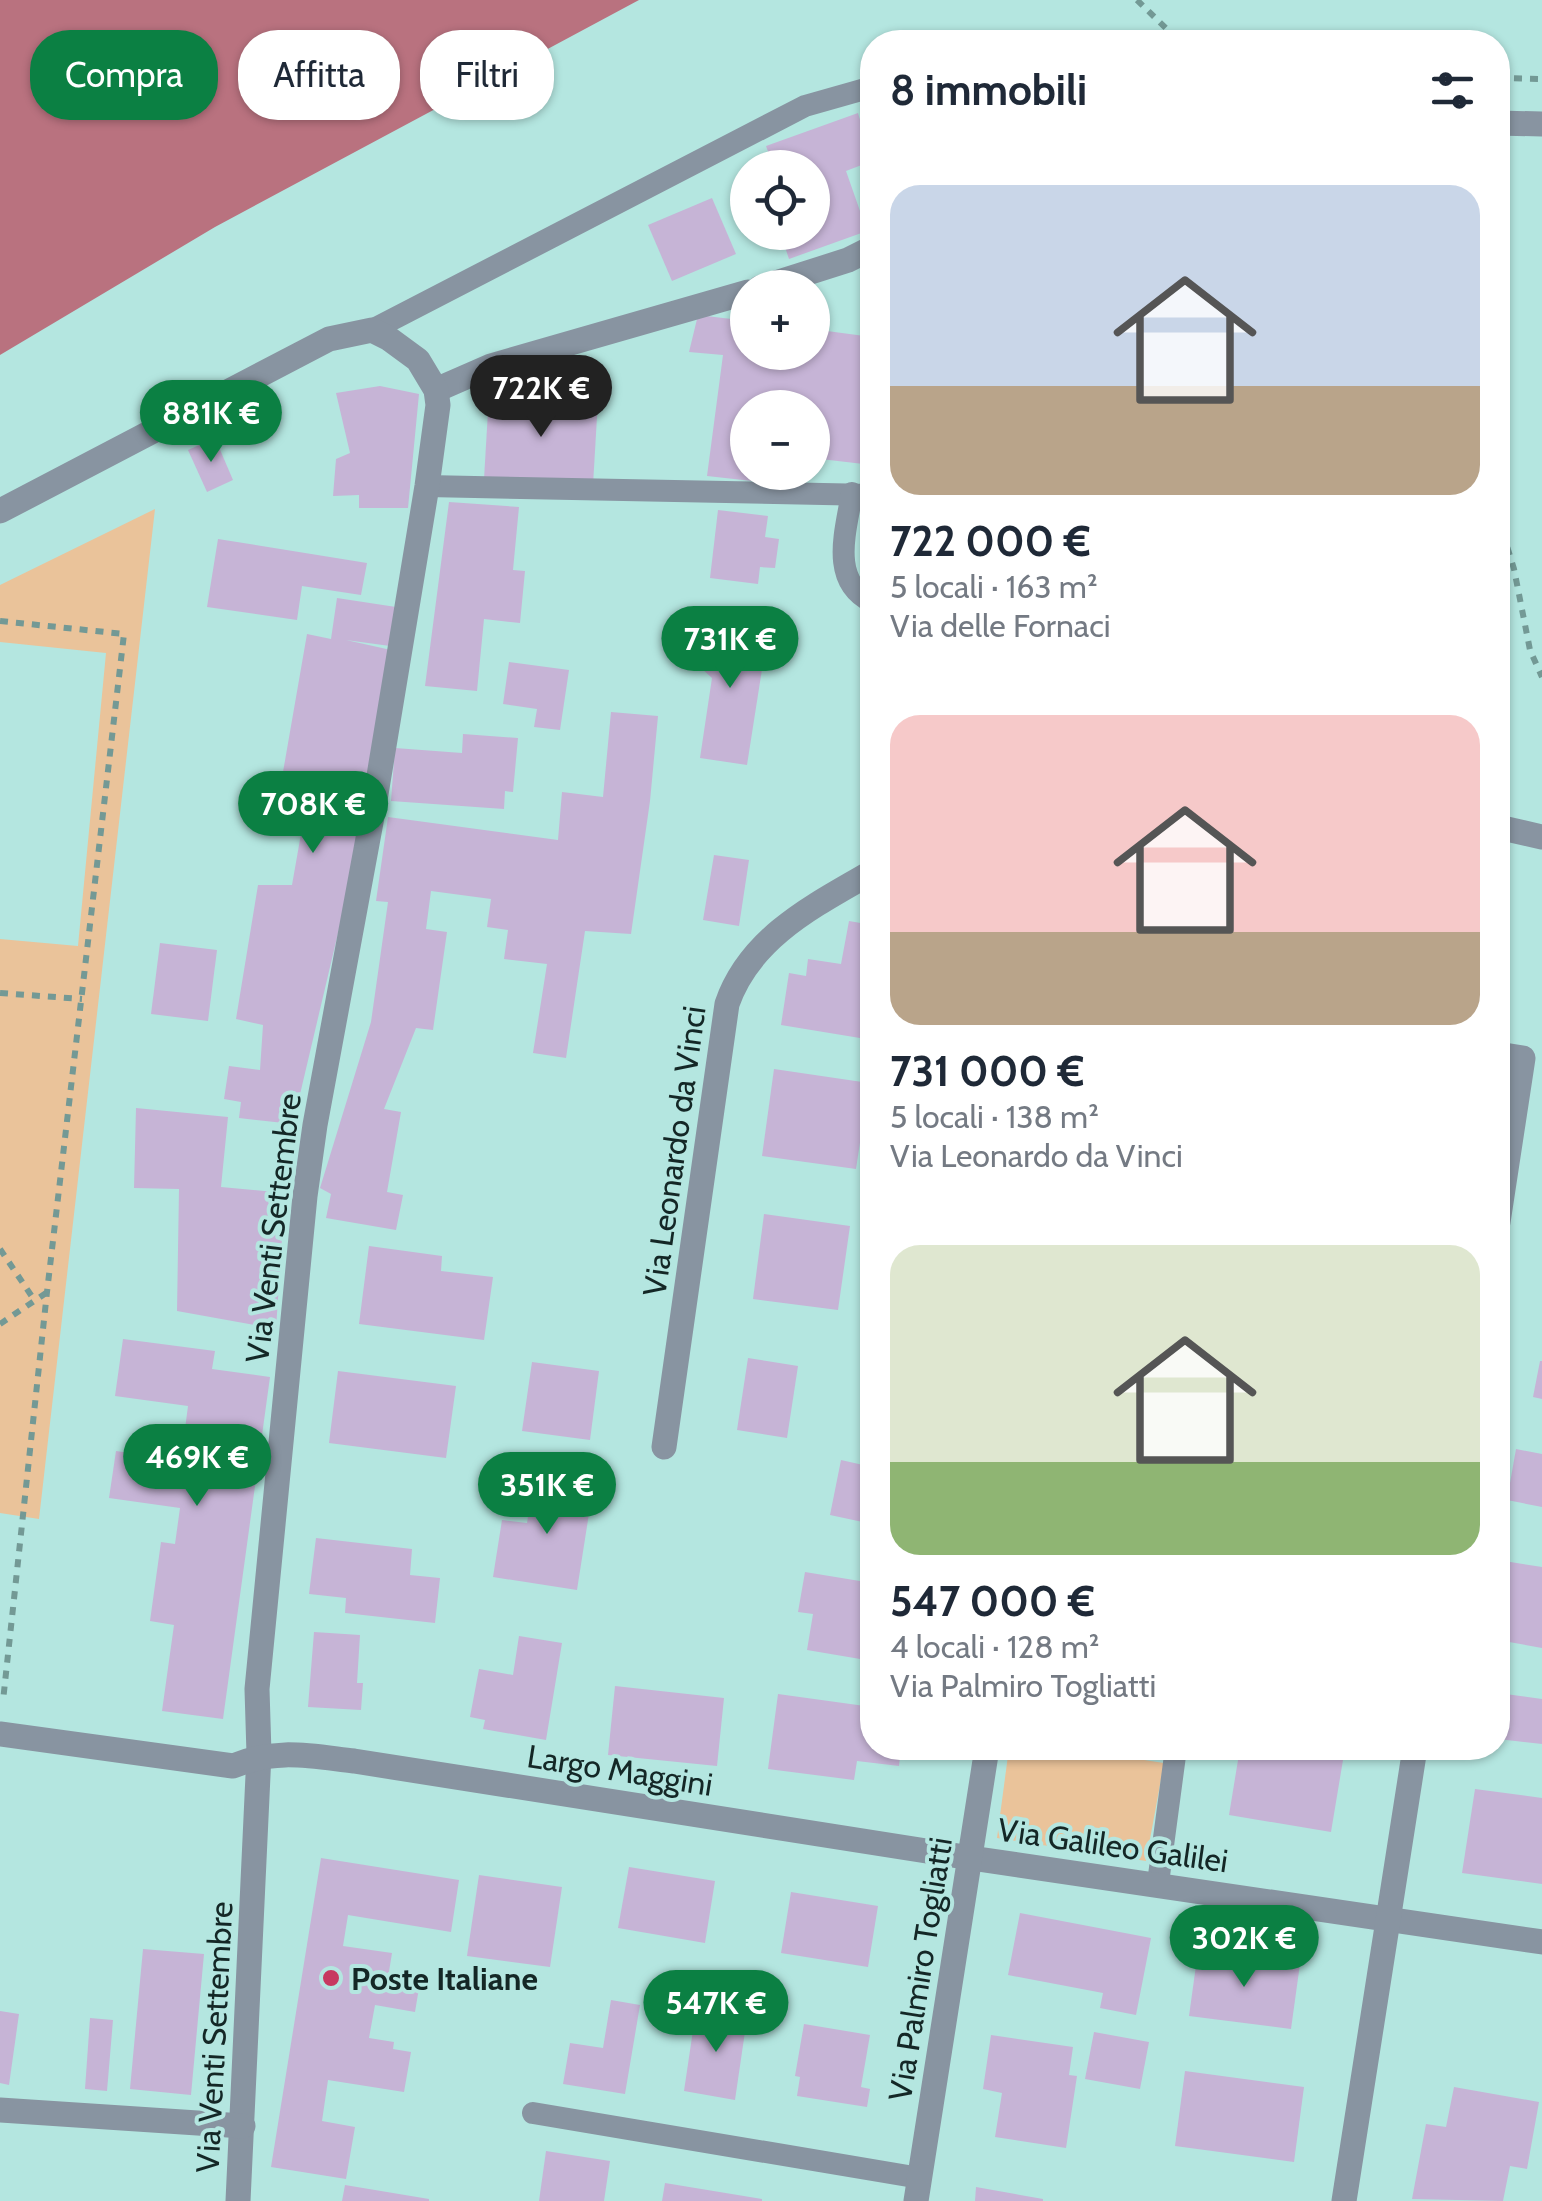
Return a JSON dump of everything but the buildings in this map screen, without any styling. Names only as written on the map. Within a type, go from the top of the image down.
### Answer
[{"type":"street","points":[[1510,124],[1542,124]]},
{"type":"street","points":[[817,270],[860,254]]},
{"type":"street","points":[[0,511],[329,339],[372,330],[418,360],[436,390],[520,357],[730,297]]},
{"type":"street","name":"Via Venti Settembre","points":[[238,2201],[260,1754],[257,1689],[312,1143],[428,486],[438,406],[436,390]]},
{"type":"street","points":[[1510,830],[1542,837]]},
{"type":"street","name":"Via Leonardo da Vinci","points":[[664,1448],[727,1004],[733,985],[767,940],[860,879]]},
{"type":"street","points":[[1510,1056],[1524,1058],[1510,1146]]},
{"type":"street","name":"Largo Maggini","points":[[1,1724],[233,1766],[260,1754],[354,1761],[971,1858]]},
{"type":"street","name":"Via Palmiro Togliatti","points":[[918,2190],[985,1760]]},
{"type":"street","points":[[1344,2201],[1413,1760]]},
{"type":"street","name":"Via Galileo Galilei","points":[[971,1858],[1542,1942]]},
{"type":"street","points":[[0,2110],[243,2126]]},
{"type":"lane","points":[[372,330],[805,106],[860,90]]},
{"type":"lane","points":[[428,486],[860,494]]},
{"type":"lane","points":[[860,500],[842,552],[844,570],[860,594]]},
{"type":"lane","points":[[1158,1883],[1174,1760]]},
{"type":"lane","points":[[533,2113],[918,2190]]},
{"type":"path","points":[[1137,0],[1168,30]]},
{"type":"path","points":[[1510,78],[1542,79]]},
{"type":"path","points":[[1510,556],[1530,650],[1542,677]]},
{"type":"path","points":[[0,621],[124,634],[14,1581],[1,1724]]},
{"type":"path","points":[[0,993],[82,999]]},
{"type":"path","points":[[0,1250],[35,1301]]},
{"type":"path","points":[[0,1324],[47,1292]]},
{"type":"shaded area","points":[[0,0],[639,0],[554,46],[554,30],[420,30],[420,117],[215,227],[0,355]]},
{"type":"shaded area","points":[[155,509],[39,1519],[0,1513],[0,939],[78,946],[106,653],[0,642],[0,585]]},
{"type":"shaded area","points":[[1007,1760],[1164,1763],[1146,1861],[997,1838]]},
{"type":"place","name":"Poste Italiane","points":[[331,1978]]}]
